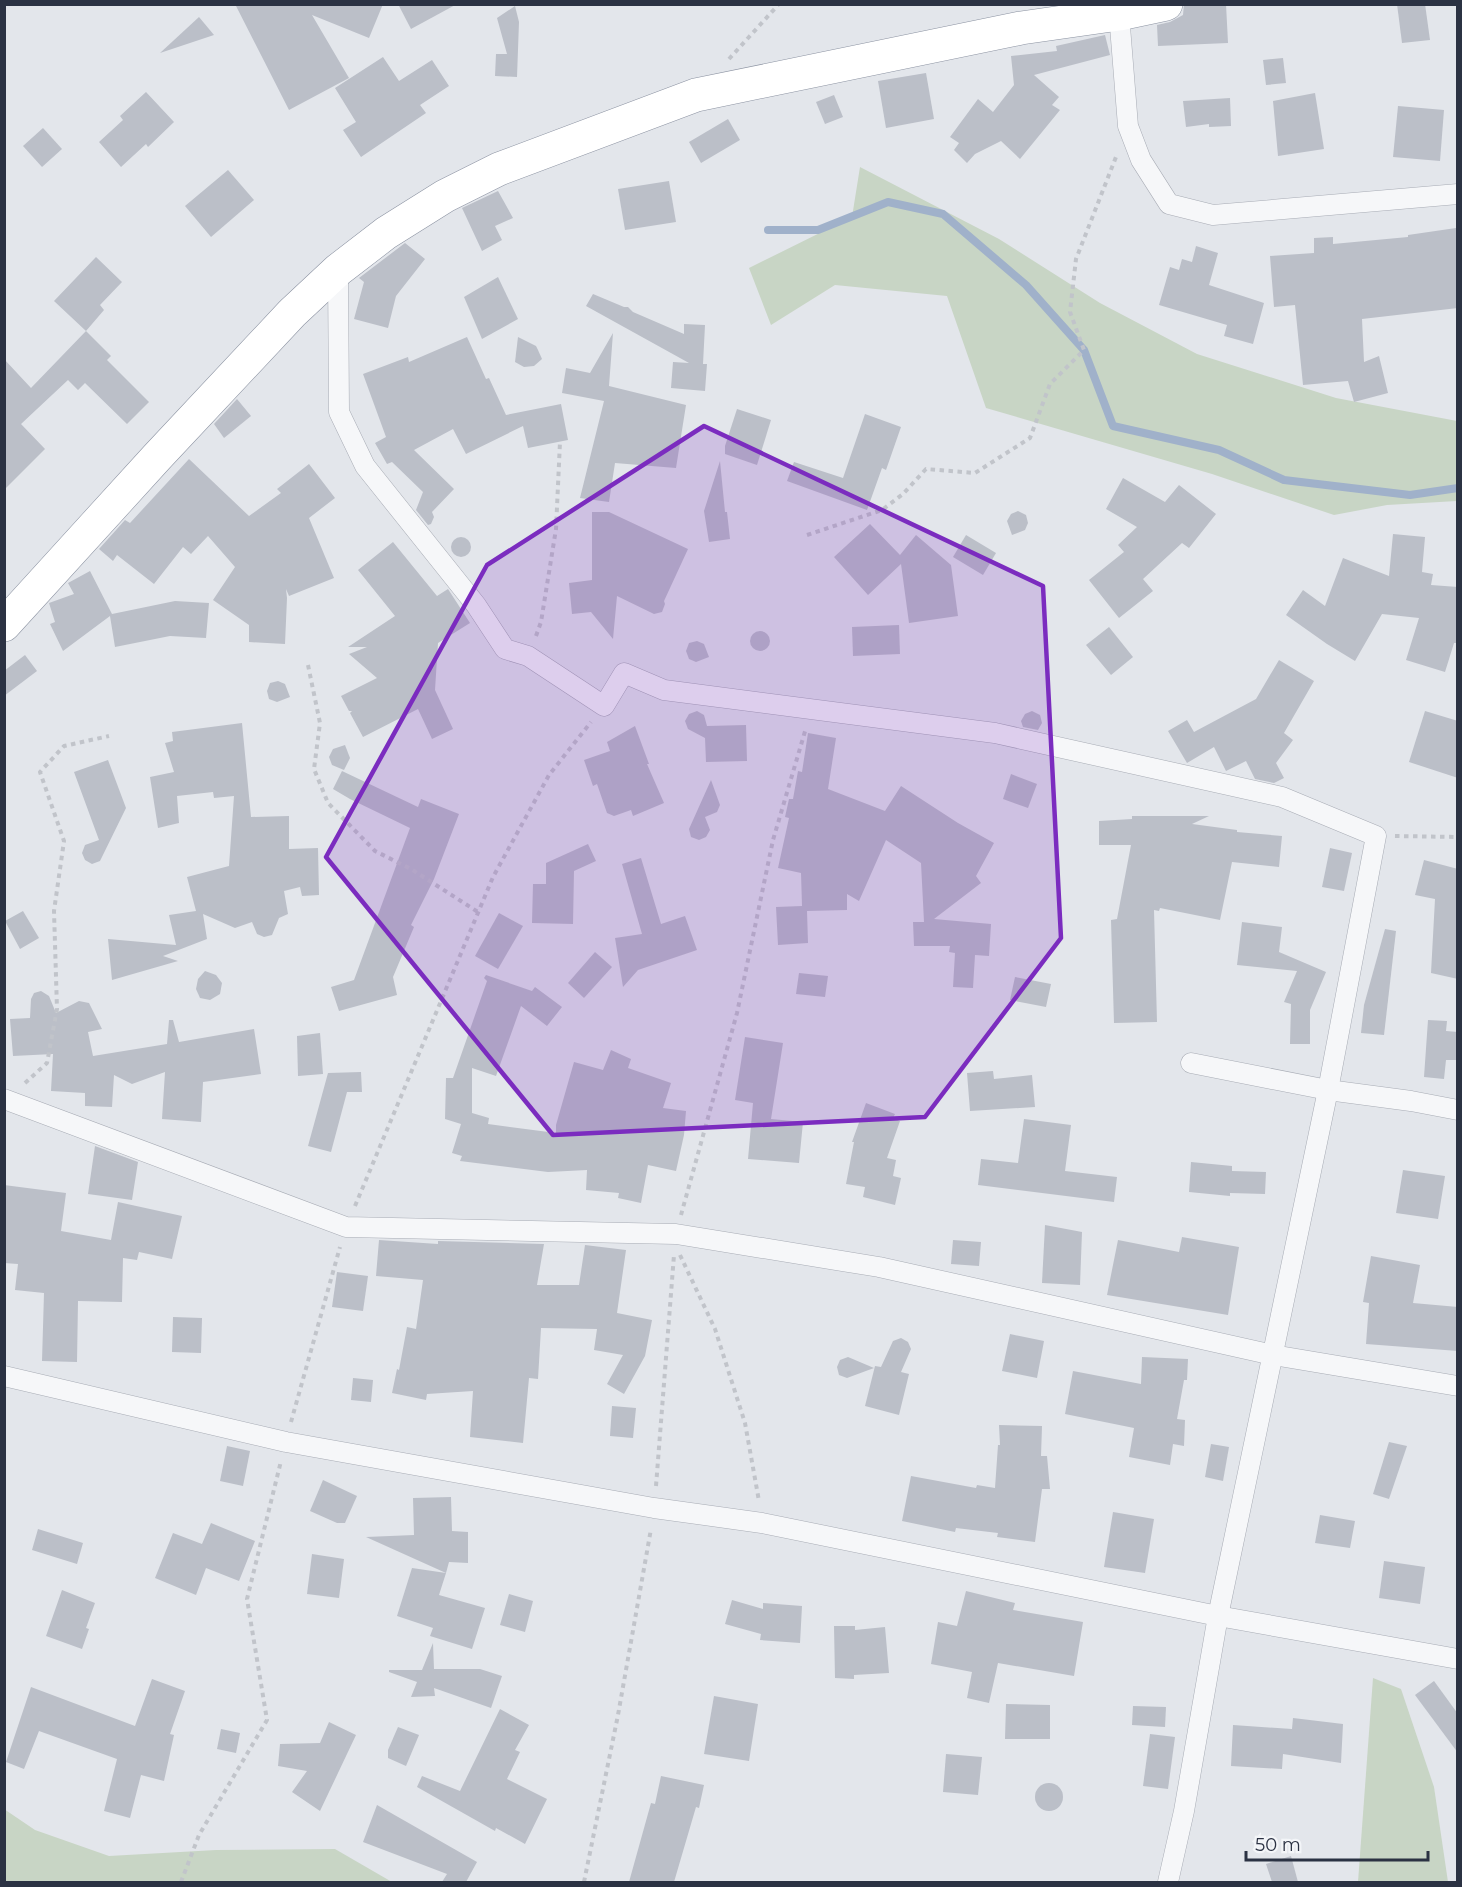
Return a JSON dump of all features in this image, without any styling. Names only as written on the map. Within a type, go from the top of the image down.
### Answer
[{"type":"highway","points":[[4,625],[284,321],[338,270],[386,233],[445,196],[500,169],[696,95],[1021,28],[1119,14],[1166,4]]},
{"type":"street","points":[[1119,14],[1128,126],[1141,160],[1169,204],[1213,215],[1458,194]]},
{"type":"street","points":[[338,270],[339,412],[364,466],[476,605],[505,649],[528,656],[604,706],[624,673],[664,690],[995,733],[1282,797],[1377,836],[1328,1090],[1218,1616],[1184,1810],[1168,1882]]},
{"type":"street","points":[[1191,1063],[1328,1090],[1458,1110]]},
{"type":"street","points":[[6,1100],[346,1227],[676,1239],[879,1267],[1273,1355],[1458,1386]]},
{"type":"street","points":[[4,1376],[286,1442],[654,1508],[762,1523],[1218,1616],[1458,1659]]},
{"type":"path","points":[[726,62],[779,4]]},
{"type":"path","points":[[807,535],[882,510],[903,494],[926,470],[975,473],[1030,438],[1050,384],[1084,350],[1070,312],[1076,259],[1128,126]]},
{"type":"path","points":[[528,656],[541,622],[556,529],[560,442]]},
{"type":"path","points":[[308,665],[320,723],[314,769],[328,803],[375,851],[411,869],[478,912]]},
{"type":"path","points":[[182,1882],[199,1835],[267,1720],[247,1599],[286,1442],[346,1227],[493,877],[549,775],[604,706]]},
{"type":"path","points":[[584,1882],[618,1715],[654,1508],[676,1239],[737,1013],[773,840],[811,708]]},
{"type":"path","points":[[6,1100],[47,1063],[57,1009],[54,911],[64,841],[40,772],[64,746],[109,736]]},
{"type":"path","points":[[1377,836],[1458,837]]},
{"type":"path","points":[[676,1239],[715,1329],[745,1424],[762,1523]]},
{"type":"highlighted area","points":[[704,426],[1043,586],[1061,938],[925,1117],[553,1135],[326,857],[487,565]]},
{"type":"green space","points":[[860,167],[999,239],[1100,303],[1197,354],[1336,398],[1457,421],[1457,501],[1387,505],[1334,515],[1212,474],[986,408],[947,296],[835,285],[771,325],[749,268],[852,217]]},
{"type":"green space","points":[[1373,1678],[1401,1689],[1434,1787],[1448,1882],[1358,1882]]},
{"type":"green space","points":[[4,1809],[35,1830],[109,1856],[216,1850],[335,1849],[392,1882],[5,1882]]},
{"type":"building","points":[[235,4],[383,4],[369,38],[312,15],[349,78],[289,110]]},
{"type":"building","points":[[398,4],[457,4],[411,29]]},
{"type":"building","points":[[1184,4],[1226,4],[1228,43],[1158,46],[1157,25],[1170,22],[1183,15]]},
{"type":"building","points":[[1397,4],[1425,4],[1430,40],[1402,43]]},
{"type":"building","points":[[515,6],[519,22],[517,77],[495,76],[496,54],[507,54],[497,18]]},
{"type":"building","points":[[199,17],[214,35],[160,53]]},
{"type":"building","points":[[1105,35],[1110,55],[1034,75],[1059,97],[1052,105],[1060,110],[1020,159],[1001,141],[975,154],[967,163],[954,150],[959,143],[950,137],[978,99],[993,112],[1014,85],[1011,56],[1057,51],[1056,46]]},
{"type":"building","points":[[383,57],[399,81],[432,60],[449,86],[420,105],[426,113],[361,157],[343,130],[356,122],[335,88]]},
{"type":"building","points":[[1283,58],[1286,83],[1266,85],[1263,60]]},
{"type":"building","points":[[926,73],[934,119],[886,128],[878,81]]},
{"type":"building","points":[[146,92],[174,122],[148,147],[146,144],[121,167],[99,142],[123,120],[120,116]]},
{"type":"building","points":[[1315,93],[1324,149],[1278,156],[1273,101]]},
{"type":"building","points":[[834,95],[843,117],[825,124],[816,102]]},
{"type":"building","points":[[1230,98],[1231,126],[1209,127],[1209,124],[1186,127],[1183,101]]},
{"type":"building","points":[[1398,106],[1444,110],[1440,161],[1393,157]]},
{"type":"building","points":[[728,119],[740,140],[701,163],[689,142]]},
{"type":"building","points":[[43,128],[62,149],[42,167],[23,146]]},
{"type":"building","points":[[228,170],[254,200],[211,237],[185,206]]},
{"type":"building","points":[[669,181],[676,222],[625,230],[618,189]]},
{"type":"building","points":[[498,191],[513,218],[495,226],[502,240],[482,251],[462,208]]},
{"type":"building","points":[[1456,228],[1458,308],[1362,319],[1364,362],[1379,356],[1388,393],[1354,402],[1348,381],[1303,385],[1295,305],[1274,307],[1270,256],[1314,253],[1314,238],[1333,237],[1333,244],[1408,237],[1408,235]]},
{"type":"building","points":[[405,243],[425,259],[396,296],[388,328],[354,319],[364,282],[359,278]]},
{"type":"building","points":[[1196,246],[1218,253],[1209,285],[1264,303],[1253,344],[1224,336],[1227,325],[1159,305],[1170,267],[1179,270],[1182,259],[1192,262]]},
{"type":"building","points":[[96,257],[122,282],[100,305],[104,310],[86,331],[54,301]]},
{"type":"building","points":[[498,277],[518,319],[482,339],[464,297]]},
{"type":"building","points":[[593,294],[628,307],[633,312],[684,334],[684,324],[705,325],[703,364],[707,364],[705,391],[671,388],[673,362],[689,363],[586,306]]},
{"type":"building","points":[[86,331],[111,356],[107,360],[149,402],[127,424],[85,383],[78,390],[68,380],[21,424],[45,449],[4,490],[4,359],[31,388]]},
{"type":"building","points":[[613,333],[609,386],[686,405],[676,468],[615,463],[609,502],[580,498],[604,401],[562,393],[566,368],[590,373]]},
{"type":"building","points":[[467,337],[506,415],[561,404],[568,440],[528,448],[523,426],[466,454],[453,429],[414,450],[454,489],[432,512],[434,517],[428,525],[416,510],[423,492],[392,462],[387,464],[375,443],[386,437],[363,374],[408,357],[409,362]]},
{"type":"building","points":[[518,337],[536,346],[542,359],[534,366],[524,367],[515,362]]},
{"type":"building","points":[[237,399],[251,416],[224,438],[214,424]]},
{"type":"building","points":[[737,409],[771,420],[757,465],[725,454],[725,446]]},
{"type":"building","points":[[865,414],[901,427],[886,470],[882,468],[867,510],[787,481],[794,462],[843,478]]},
{"type":"building","points":[[189,459],[249,516],[281,493],[277,489],[309,464],[335,498],[309,518],[334,578],[289,596],[286,589],[285,644],[249,642],[249,625],[213,600],[235,567],[208,536],[191,554],[183,547],[154,584],[117,555],[113,561],[99,549],[125,520],[130,523]]},
{"type":"building","points":[[720,461],[730,539],[709,542],[704,511]]},
{"type":"building","points":[[1123,478],[1165,502],[1179,485],[1216,514],[1189,548],[1182,543],[1143,579],[1153,591],[1119,618],[1089,580],[1124,552],[1118,545],[1137,527],[1106,509]]},
{"type":"building","points":[[1018,511],[1026,515],[1028,523],[1025,530],[1012,535],[1007,521],[1011,514]]},
{"type":"building","points":[[592,512],[609,512],[688,549],[664,601],[662,612],[654,614],[617,596],[613,639],[591,612],[572,614],[569,583],[592,580]]},
{"type":"building","points":[[870,524],[900,555],[916,535],[951,565],[958,616],[909,623],[901,564],[868,595],[834,557]]},
{"type":"building","points":[[1393,534],[1425,537],[1422,572],[1433,574],[1431,585],[1458,587],[1458,643],[1454,643],[1445,672],[1406,660],[1419,618],[1382,614],[1355,661],[1286,615],[1303,590],[1325,606],[1343,558],[1389,576]]},
{"type":"building","points":[[966,535],[996,553],[983,575],[953,557]]},
{"type":"building","points":[[461,537],[468,540],[471,547],[468,554],[461,557],[454,554],[451,547],[454,540]]},
{"type":"building","points":[[393,542],[437,596],[448,589],[470,623],[438,643],[435,690],[453,729],[432,739],[418,709],[363,737],[350,713],[352,711],[349,711],[341,696],[377,678],[349,654],[367,647],[348,647],[395,616],[358,570]]},
{"type":"building","points":[[90,571],[112,614],[175,601],[209,603],[206,638],[170,636],[115,647],[110,616],[63,651],[50,624],[55,622],[49,603],[74,594],[68,583]]},
{"type":"building","points":[[899,625],[900,654],[853,656],[852,627]]},
{"type":"building","points":[[1109,627],[1133,657],[1111,675],[1086,645]]},
{"type":"building","points":[[760,631],[767,634],[770,641],[767,648],[760,651],[753,648],[750,641],[753,634]]},
{"type":"building","points":[[697,641],[704,644],[709,657],[696,662],[689,659],[686,651],[689,643]]},
{"type":"building","points":[[25,655],[37,671],[4,696],[4,671]]},
{"type":"building","points":[[1279,660],[1314,681],[1284,733],[1293,740],[1276,763],[1284,778],[1274,783],[1255,779],[1246,761],[1226,771],[1214,747],[1187,763],[1168,731],[1187,720],[1194,732],[1256,699]]},
{"type":"building","points":[[278,681],[285,684],[290,697],[277,702],[269,699],[267,691],[270,683]]},
{"type":"building","points":[[697,711],[704,715],[707,726],[746,725],[747,761],[706,762],[705,738],[688,729],[685,721],[689,714]]},
{"type":"building","points":[[1032,711],[1040,715],[1042,723],[1038,730],[1023,727],[1021,721],[1025,714]]},
{"type":"building","points":[[1425,711],[1458,721],[1458,778],[1409,762]]},
{"type":"building","points":[[242,723],[251,817],[289,816],[289,849],[318,848],[319,895],[302,896],[300,887],[284,891],[288,914],[279,918],[272,935],[264,937],[257,934],[252,922],[235,928],[203,914],[207,939],[163,956],[178,961],[112,980],[108,939],[176,945],[169,915],[196,911],[187,877],[229,866],[234,796],[214,798],[213,792],[177,796],[179,823],[158,828],[150,777],[174,772],[165,743],[173,741],[172,732]]},
{"type":"building","points":[[635,726],[649,764],[647,764],[664,803],[633,816],[631,810],[614,816],[607,813],[597,784],[593,786],[584,760],[610,751],[607,742]]},
{"type":"building","points":[[808,733],[836,738],[828,789],[885,811],[901,786],[994,843],[976,876],[981,883],[934,919],[991,924],[989,956],[975,955],[973,988],[953,987],[955,953],[949,952],[950,946],[914,946],[913,922],[924,922],[921,863],[886,840],[859,901],[847,894],[847,910],[807,911],[808,943],[778,945],[776,907],[802,906],[801,873],[778,868],[789,818],[785,817],[789,799],[793,799],[798,771],[802,772]]},
{"type":"building","points":[[345,745],[350,758],[344,770],[332,765],[329,757],[333,749]]},
{"type":"building","points":[[108,760],[126,808],[100,861],[92,864],[85,860],[82,853],[85,845],[99,840],[74,772]]},
{"type":"building","points":[[342,771],[418,807],[421,799],[459,814],[434,879],[411,925],[414,927],[393,977],[397,995],[339,1011],[331,987],[354,980],[410,828],[333,789]]},
{"type":"building","points":[[1011,774],[1037,784],[1028,808],[1003,799]]},
{"type":"building","points":[[711,780],[720,805],[717,812],[705,817],[710,830],[706,837],[699,840],[691,837],[689,829]]},
{"type":"building","points":[[1132,816],[1209,816],[1192,824],[1237,830],[1237,832],[1282,836],[1279,867],[1232,862],[1220,920],[1160,908],[1159,911],[1154,910],[1157,1022],[1114,1023],[1111,920],[1117,919],[1131,845],[1099,845],[1099,821],[1132,819]]},
{"type":"building","points":[[588,844],[596,861],[574,871],[573,924],[532,923],[533,884],[546,884],[546,863]]},
{"type":"building","points":[[1330,848],[1352,853],[1344,891],[1322,887]]},
{"type":"building","points":[[641,858],[661,924],[685,916],[697,950],[638,970],[623,987],[615,938],[642,934],[622,864]]},
{"type":"building","points":[[1424,860],[1458,869],[1458,979],[1431,973],[1435,899],[1415,895]]},
{"type":"building","points":[[23,911],[39,938],[20,949],[5,921]]},
{"type":"building","points":[[499,913],[523,926],[498,969],[475,956]]},
{"type":"building","points":[[1242,922],[1282,927],[1279,952],[1326,972],[1310,1010],[1310,1044],[1290,1044],[1291,1004],[1284,1002],[1297,971],[1237,965]]},
{"type":"building","points":[[1385,929],[1396,931],[1384,1035],[1361,1033],[1364,1005]]},
{"type":"building","points":[[595,952],[612,967],[584,998],[568,983]]},
{"type":"building","points":[[205,971],[216,975],[222,983],[220,994],[210,1000],[200,998],[196,989],[198,979]]},
{"type":"building","points":[[799,973],[828,976],[825,997],[796,994]]},
{"type":"building","points":[[486,975],[532,991],[535,987],[562,1007],[547,1026],[521,1006],[496,1076],[472,1068],[472,1113],[489,1118],[488,1124],[556,1133],[556,1125],[574,1062],[603,1070],[611,1050],[631,1059],[628,1068],[671,1083],[663,1108],[686,1111],[684,1135],[676,1171],[648,1165],[641,1203],[618,1198],[619,1193],[586,1190],[587,1170],[548,1172],[460,1161],[462,1156],[452,1153],[461,1124],[445,1119],[446,1078],[453,1078],[487,981],[484,978]]},
{"type":"building","points":[[1015,977],[1051,984],[1046,1007],[1010,1000]]},
{"type":"building","points":[[41,991],[49,996],[56,1013],[79,1001],[89,1003],[102,1029],[88,1032],[93,1056],[167,1044],[169,1020],[173,1020],[179,1042],[254,1029],[261,1074],[203,1082],[201,1122],[162,1119],[165,1072],[132,1084],[114,1075],[112,1107],[85,1106],[85,1093],[51,1091],[53,1054],[13,1056],[10,1019],[30,1018],[31,999],[34,993]]},
{"type":"building","points":[[1428,1020],[1447,1021],[1446,1031],[1458,1032],[1458,1060],[1446,1060],[1444,1079],[1424,1077]]},
{"type":"building","points":[[320,1033],[323,1074],[298,1076],[297,1036]]},
{"type":"building","points":[[745,1037],[783,1043],[771,1119],[803,1122],[799,1163],[748,1159],[753,1103],[735,1100]]},
{"type":"building","points":[[993,1071],[994,1079],[1032,1075],[1035,1107],[970,1111],[967,1073]]},
{"type":"building","points":[[361,1072],[362,1092],[347,1092],[331,1152],[308,1146],[328,1073]]},
{"type":"building","points":[[866,1103],[895,1114],[893,1118],[900,1121],[887,1158],[896,1160],[893,1176],[901,1178],[895,1205],[863,1197],[865,1187],[846,1184],[854,1142],[852,1142]]},
{"type":"building","points":[[1024,1119],[1071,1125],[1065,1171],[1117,1177],[1114,1202],[978,1185],[981,1159],[1018,1163]]},
{"type":"building","points":[[95,1146],[138,1162],[132,1200],[88,1194]]},
{"type":"building","points":[[1191,1162],[1232,1166],[1232,1171],[1266,1172],[1265,1194],[1230,1193],[1230,1196],[1189,1192]]},
{"type":"building","points":[[1403,1170],[1445,1176],[1438,1219],[1396,1213]]},
{"type":"building","points":[[4,1185],[66,1193],[61,1231],[111,1240],[118,1202],[182,1216],[172,1259],[139,1252],[137,1260],[123,1258],[122,1302],[78,1301],[77,1362],[42,1361],[44,1293],[15,1290],[18,1264],[4,1263]]},
{"type":"building","points":[[1045,1225],[1082,1232],[1080,1285],[1042,1283]]},
{"type":"building","points":[[1182,1237],[1239,1247],[1228,1315],[1107,1295],[1118,1240],[1179,1252]]},
{"type":"building","points":[[379,1240],[438,1244],[438,1241],[544,1244],[537,1285],[579,1285],[585,1245],[626,1250],[617,1313],[652,1320],[645,1356],[624,1394],[607,1384],[623,1355],[594,1350],[597,1329],[541,1328],[538,1379],[529,1378],[523,1443],[470,1437],[473,1391],[427,1394],[426,1400],[392,1393],[407,1327],[416,1329],[423,1280],[376,1276]]},
{"type":"building","points":[[953,1240],[981,1242],[979,1266],[951,1264]]},
{"type":"building","points":[[1371,1256],[1420,1265],[1413,1303],[1458,1307],[1458,1351],[1366,1344],[1369,1303],[1363,1302]]},
{"type":"building","points":[[337,1272],[368,1276],[363,1311],[332,1307]]},
{"type":"building","points":[[173,1317],[202,1318],[201,1353],[172,1352]]},
{"type":"building","points":[[1010,1334],[1044,1341],[1037,1378],[1002,1371]]},
{"type":"building","points":[[901,1338],[908,1342],[911,1349],[901,1372],[909,1374],[899,1415],[865,1406],[875,1366],[881,1367],[893,1341]]},
{"type":"building","points":[[848,1357],[874,1368],[847,1378],[839,1375],[837,1367],[840,1360]]},
{"type":"building","points":[[1142,1357],[1188,1359],[1187,1380],[1184,1380],[1177,1419],[1185,1420],[1184,1446],[1173,1444],[1170,1465],[1129,1457],[1134,1428],[1065,1414],[1073,1371],[1141,1384]]},
{"type":"building","points":[[353,1378],[373,1380],[371,1402],[351,1400]]},
{"type":"building","points":[[612,1406],[636,1408],[633,1438],[610,1436]]},
{"type":"building","points":[[999,1425],[1042,1426],[1041,1456],[1047,1456],[1050,1489],[1042,1489],[1035,1542],[997,1537],[998,1533],[956,1528],[955,1532],[902,1521],[911,1476],[976,1488],[977,1485],[995,1488],[998,1445],[1000,1445]]},
{"type":"building","points":[[1389,1442],[1407,1446],[1389,1499],[1373,1494]]},
{"type":"building","points":[[1211,1444],[1229,1447],[1223,1481],[1205,1477]]},
{"type":"building","points":[[227,1446],[250,1451],[243,1486],[220,1481]]},
{"type":"building","points":[[323,1480],[357,1496],[345,1523],[337,1523],[310,1511]]},
{"type":"building","points":[[451,1497],[452,1531],[468,1532],[468,1563],[449,1562],[446,1573],[366,1537],[414,1535],[413,1498]]},
{"type":"building","points":[[1113,1512],[1154,1519],[1145,1573],[1104,1567]]},
{"type":"building","points":[[1320,1515],[1355,1521],[1350,1548],[1315,1543]]},
{"type":"building","points":[[211,1523],[255,1541],[239,1581],[206,1568],[196,1595],[155,1578],[173,1533],[202,1544]]},
{"type":"building","points":[[38,1529],[83,1543],[77,1564],[32,1550]]},
{"type":"building","points":[[312,1554],[344,1559],[339,1598],[307,1594]]},
{"type":"building","points":[[1384,1561],[1425,1567],[1420,1604],[1379,1598]]},
{"type":"building","points":[[412,1568],[446,1573],[439,1595],[485,1608],[472,1649],[430,1636],[433,1628],[397,1616]]},
{"type":"building","points":[[62,1590],[95,1603],[86,1628],[89,1629],[82,1649],[46,1636]]},
{"type":"building","points":[[966,1591],[1015,1603],[1013,1610],[1083,1622],[1074,1676],[998,1663],[989,1703],[967,1698],[972,1672],[931,1664],[938,1622],[957,1626]]},
{"type":"building","points":[[509,1594],[533,1601],[525,1632],[500,1625]]},
{"type":"building","points":[[732,1600],[763,1609],[763,1603],[802,1606],[800,1643],[760,1640],[761,1634],[725,1624]]},
{"type":"building","points":[[834,1626],[855,1626],[855,1630],[885,1627],[889,1673],[854,1675],[854,1679],[835,1678]]},
{"type":"building","points":[[433,1643],[434,1669],[480,1669],[502,1676],[491,1708],[434,1688],[435,1696],[411,1697],[417,1682],[389,1672],[389,1670],[422,1670]]},
{"type":"building","points":[[152,1679],[185,1691],[170,1734],[174,1735],[164,1781],[141,1775],[130,1818],[104,1811],[117,1759],[39,1731],[24,1769],[6,1762],[31,1687],[135,1726]]},
{"type":"building","points":[[1434,1681],[1458,1714],[1458,1753],[1415,1695]]},
{"type":"building","points":[[714,1696],[758,1704],[749,1761],[704,1754]]},
{"type":"building","points":[[1006,1704],[1050,1705],[1050,1739],[1005,1739]]},
{"type":"building","points":[[1133,1706],[1166,1707],[1165,1727],[1132,1725]]},
{"type":"building","points":[[500,1709],[529,1725],[515,1750],[520,1752],[507,1779],[547,1799],[525,1844],[496,1828],[495,1831],[417,1787],[422,1776],[460,1791]]},
{"type":"building","points":[[1293,1718],[1343,1724],[1341,1763],[1283,1754],[1282,1769],[1231,1766],[1233,1725],[1292,1729]]},
{"type":"building","points":[[329,1722],[356,1735],[320,1811],[292,1792],[307,1771],[278,1766],[280,1744],[320,1743]]},
{"type":"building","points":[[398,1727],[419,1735],[406,1766],[388,1758],[388,1750]]},
{"type":"building","points":[[221,1729],[240,1733],[236,1753],[217,1749]]},
{"type":"building","points":[[1150,1734],[1175,1737],[1168,1789],[1143,1786]]},
{"type":"building","points":[[946,1754],[982,1757],[978,1795],[943,1792]]},
{"type":"building","points":[[661,1776],[704,1785],[699,1808],[696,1807],[674,1882],[629,1882],[651,1803],[655,1804]]},
{"type":"building","points":[[1049,1783],[1059,1787],[1063,1797],[1059,1807],[1049,1811],[1039,1807],[1035,1797],[1039,1787]]},
{"type":"building","points":[[377,1805],[477,1862],[466,1882],[442,1882],[447,1874],[363,1842]]},
{"type":"building","points":[[1291,1856],[1298,1882],[1272,1882],[1266,1864]]},
{"type":"waterway","points":[[768,230],[818,230],[888,202],[943,214],[1026,285],[1084,350],[1113,426],[1219,450],[1284,480],[1410,495],[1458,488]]}]
